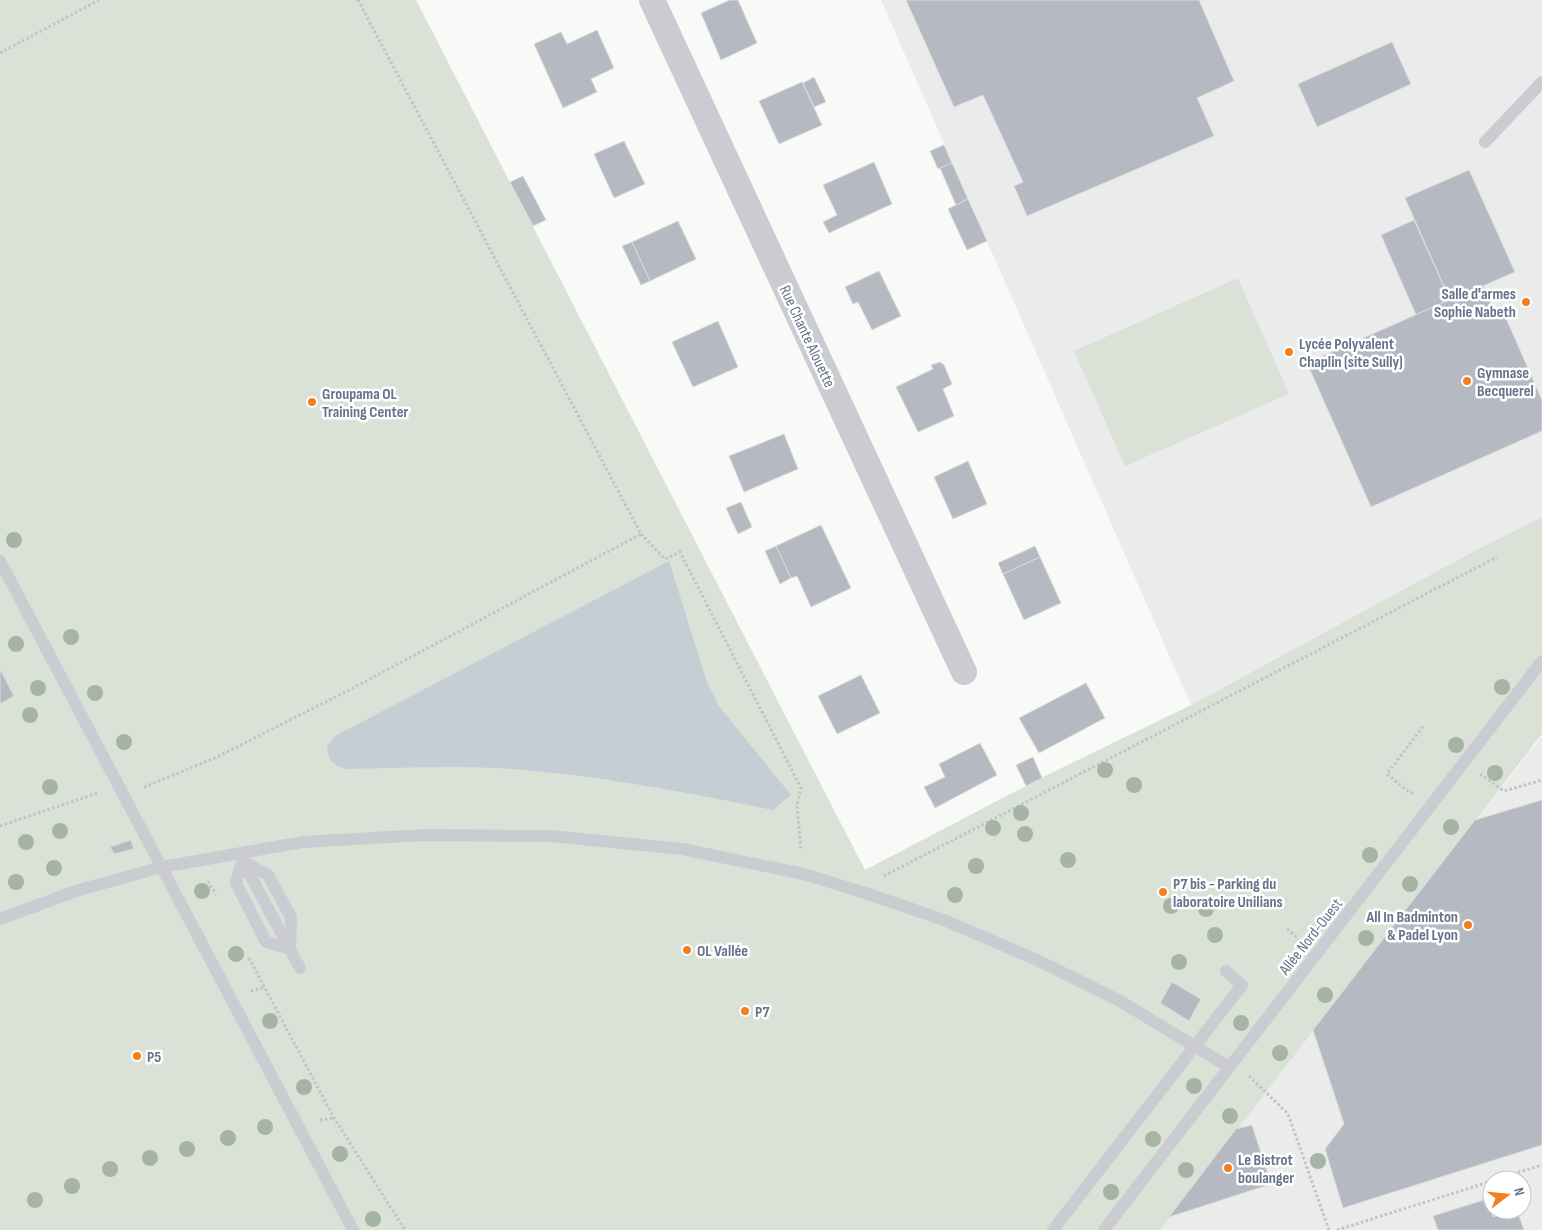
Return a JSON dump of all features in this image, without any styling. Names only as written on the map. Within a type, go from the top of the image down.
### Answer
[{"type":"street","name":"Rue Chante Alouette","points":[[652,0],[964,672]]},
{"type":"lane","points":[[1484,142],[1542,82]]},
{"type":"lane","points":[[0,560],[353,1230]]},
{"type":"lane","name":"Allée Nord-Ouest","points":[[1104,1230],[1542,662]]},
{"type":"lane","points":[[0,919],[79,890],[162,867],[197,860],[240,857],[303,842],[425,835],[551,836],[682,849],[804,874],[944,920],[1037,960],[1120,1001],[1195,1047],[1232,1065]]},
{"type":"lane","points":[[240,857],[300,968]]},
{"type":"lane","points":[[240,857],[236,883],[266,942],[290,949]]},
{"type":"lane","points":[[1053,1230],[1242,985],[1226,970]]},
{"type":"path","points":[[0,53],[99,0]]},
{"type":"path","points":[[358,0],[641,534],[665,559],[680,552],[801,788],[797,805],[804,874]]},
{"type":"path","points":[[0,826],[103,791],[142,788],[215,758],[355,688],[641,534]]},
{"type":"path","points":[[865,893],[875,881],[1497,557]]},
{"type":"path","points":[[1424,725],[1387,774],[1410,794],[1416,792],[1431,804]]},
{"type":"path","points":[[1464,762],[1504,792],[1542,780]]},
{"type":"path","points":[[197,860],[220,902]]},
{"type":"path","points":[[247,953],[334,1118],[405,1230]]},
{"type":"path","points":[[1232,1065],[1288,1114],[1329,1230]]},
{"type":"path","points":[[1526,1170],[1542,1165]]},
{"type":"path","points":[[1337,1230],[1482,1184]]},
{"type":"shaded area","points":[[0,0],[416,0],[865,870],[1045,776],[1191,705],[1463,557],[1542,517],[1542,734],[1476,820],[1542,800],[1542,1145],[1343,1208],[1325,1149],[1344,1124],[1313,1031],[1160,1230],[0,1230]]},
{"type":"shaded area","name":"Lycée Polyvalent Chaplin (site Sully)","points":[[881,0],[1542,0],[1542,517],[1463,557],[1191,705]]},
{"type":"shaded area","points":[[1238,278],[1289,394],[1125,466],[1074,351]]},
{"type":"shaded area","points":[[669,561],[706,679],[718,705],[791,795],[773,810],[611,780],[545,772],[471,767],[345,769],[334,763],[328,755],[327,746],[335,736]]},
{"type":"shaded area","name":"All In Badminton & Padel Lyon","points":[[1542,736],[1542,1230],[1160,1230],[1313,1030]]},
{"type":"building","points":[[730,0],[738,0],[757,43],[721,60],[701,13]]},
{"type":"building","points":[[906,0],[1199,0],[1234,81],[1197,98],[1214,136],[1027,216],[1014,186],[1023,182],[983,95],[954,107]]},
{"type":"building","points":[[597,30],[614,68],[591,79],[597,92],[563,108],[534,44],[561,32],[567,44]]},
{"type":"building","points":[[1392,42],[1411,84],[1317,127],[1298,84]]},
{"type":"building","points":[[814,77],[826,102],[814,107],[803,83]]},
{"type":"building","points":[[802,82],[822,125],[779,144],[759,101]]},
{"type":"building","points":[[624,141],[645,184],[614,198],[594,154]]},
{"type":"building","points":[[944,145],[952,163],[938,169],[930,151]]},
{"type":"building","points":[[874,162],[892,204],[829,233],[823,222],[837,215],[823,185]]},
{"type":"building","points":[[952,163],[968,199],[956,205],[940,168]]},
{"type":"building","points":[[1469,170],[1515,272],[1450,300],[1405,198]]},
{"type":"building","points":[[523,176],[546,220],[533,226],[510,182]]},
{"type":"building","points":[[968,199],[987,241],[967,250],[948,209]]},
{"type":"building","points":[[1414,220],[1450,300],[1416,315],[1381,235]]},
{"type":"building","points":[[678,221],[696,259],[650,281],[632,242]]},
{"type":"building","points":[[632,242],[650,281],[641,285],[622,246]]},
{"type":"building","points":[[879,271],[901,316],[872,330],[858,302],[853,304],[845,287]]},
{"type":"building","points":[[1483,285],[1497,319],[1505,316],[1542,400],[1542,431],[1371,507],[1307,363]]},
{"type":"building","points":[[718,321],[738,367],[693,387],[672,342]]},
{"type":"building","points":[[940,362],[944,365],[952,384],[943,389],[954,416],[918,432],[896,387],[933,369],[931,365]]},
{"type":"building","points":[[784,434],[798,469],[744,492],[729,456]]},
{"type":"building","points":[[968,461],[987,504],[953,519],[934,477]]},
{"type":"building","points":[[741,502],[752,527],[738,534],[726,508]]},
{"type":"building","points":[[821,525],[851,588],[811,607],[797,576],[791,578],[776,546]]},
{"type":"building","points":[[776,546],[791,578],[780,584],[765,551]]},
{"type":"building","points":[[1035,546],[1040,557],[1003,574],[998,563]]},
{"type":"building","points":[[1040,557],[1061,603],[1024,620],[1003,574]]},
{"type":"building","points":[[0,669],[14,696],[0,704]]},
{"type":"building","points":[[861,675],[880,713],[837,734],[818,696]]},
{"type":"building","points":[[1086,683],[1105,718],[1039,753],[1019,718]]},
{"type":"building","points":[[980,743],[997,775],[935,808],[924,787],[945,777],[939,764]]},
{"type":"building","points":[[1033,757],[1042,778],[1026,786],[1016,765]]},
{"type":"building","name":"All In Badminton & Padel Lyon","points":[[1542,800],[1542,1145],[1343,1208],[1325,1149],[1344,1124],[1313,1030],[1475,820]]},
{"type":"building","points":[[131,840],[134,849],[114,854],[110,847]]},
{"type":"building","points":[[1172,982],[1201,999],[1189,1021],[1160,1003]]},
{"type":"building","points":[[1252,1125],[1271,1184],[1169,1217],[1236,1129]]},
{"type":"building","points":[[1482,1201],[1482,1220],[1520,1220],[1524,1230],[1438,1230],[1433,1216]]},
{"type":"place","name":"Salle d'armes Sophie Nabeth","points":[[1526,302]]},
{"type":"place","name":"Lycée Polyvalent Chaplin (site Sully)","points":[[1289,352]]},
{"type":"place","name":"Gymnase Becquerel","points":[[1467,381]]},
{"type":"place","name":"Groupama OL Training Center","points":[[312,402]]},
{"type":"place","name":"P7 bis - Parking du laboratoire Unilians","points":[[1163,892]]},
{"type":"place","name":"All In Badminton & Padel Lyon","points":[[1468,925]]},
{"type":"place","name":"OL Vallée","points":[[687,950]]},
{"type":"place","name":"P7","points":[[745,1011]]},
{"type":"place","name":"P5","points":[[137,1056]]},
{"type":"place","name":"Le Bistrot boulanger","points":[[1228,1168]]}]
